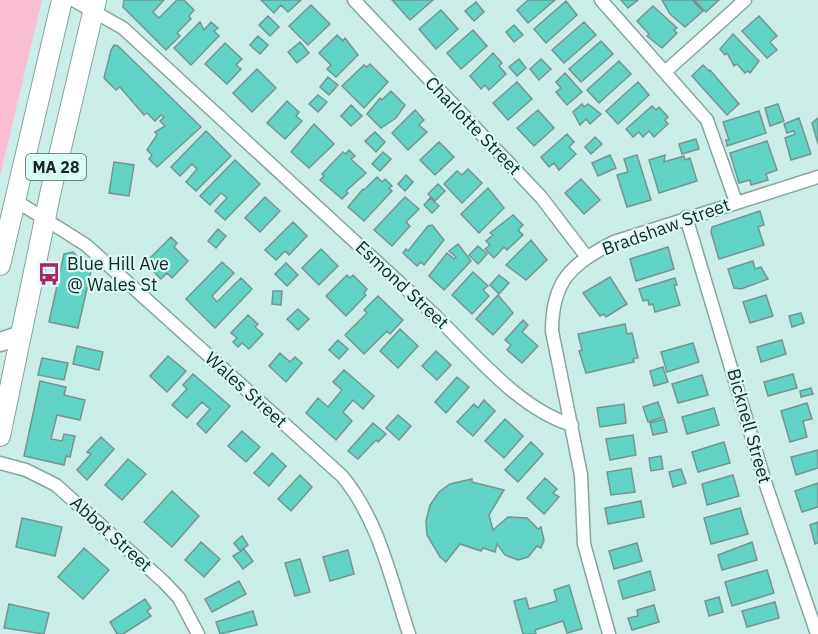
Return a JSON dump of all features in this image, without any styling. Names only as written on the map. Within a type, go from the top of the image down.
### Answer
[{"type":"main road","name":"MA 28","points":[[0,265],[62,0]]},
{"type":"main road","name":"MA 28","points":[[0,436],[45,218],[95,5]]},
{"type":"main road","points":[[0,331],[21,335]]},
{"type":"main road","points":[[0,342],[21,335]]},
{"type":"street","name":"Esmond Street","points":[[73,0],[95,5],[123,28],[455,333],[521,399],[539,413],[572,425]]},
{"type":"street","name":"Charlotte Street","points":[[354,0],[541,197],[586,256]]},
{"type":"street","points":[[601,0],[707,120],[736,202]]},
{"type":"street","points":[[665,72],[745,0]]},
{"type":"street","name":"Bradshaw Street","points":[[572,425],[552,331],[552,313],[557,291],[567,274],[586,256],[614,242],[686,217],[818,177]]},
{"type":"street","name":"Wales Street","points":[[14,199],[86,245],[342,476],[357,494],[370,518],[409,634]]},
{"type":"street","name":"Bicknell Street","points":[[686,217],[766,485],[817,634]]},
{"type":"street","points":[[572,425],[581,475],[584,544],[609,634]]},
{"type":"street","name":"Abbot Street","points":[[0,463],[26,470],[56,485],[180,598],[198,634]]},
{"type":"shaded area","points":[[0,0],[42,0],[0,176]]},
{"type":"building","points":[[124,0],[164,0],[153,12],[159,18],[177,0],[184,0],[194,10],[189,16],[191,19],[177,33],[180,36],[166,50],[123,7]]},
{"type":"building","points":[[261,0],[301,0],[288,12],[281,5],[274,13]]},
{"type":"building","points":[[392,0],[433,0],[410,20]]},
{"type":"building","points":[[528,0],[555,0],[528,23],[517,10]]},
{"type":"building","points":[[621,0],[638,0],[628,8]]},
{"type":"building","points":[[662,0],[692,0],[703,11],[685,27],[670,14]]},
{"type":"building","points":[[694,0],[719,0],[706,12]]},
{"type":"building","points":[[566,1],[577,15],[546,43],[534,29]]},
{"type":"building","points":[[476,2],[484,12],[474,21],[465,11]]},
{"type":"building","points":[[311,5],[330,24],[308,45],[289,26]]},
{"type":"building","points":[[653,6],[677,28],[674,30],[677,33],[662,48],[647,36],[649,34],[637,21]]},
{"type":"building","points":[[441,10],[458,29],[436,49],[419,29]]},
{"type":"building","points":[[268,16],[279,27],[270,36],[259,25]]},
{"type":"building","points":[[759,16],[777,36],[770,42],[777,50],[767,58],[742,31]]},
{"type":"building","points":[[200,22],[204,30],[211,22],[218,28],[214,31],[219,36],[191,65],[174,48]]},
{"type":"building","points":[[584,22],[596,35],[564,63],[552,50]]},
{"type":"building","points":[[514,25],[523,35],[514,42],[506,32]]},
{"type":"building","points":[[473,30],[487,46],[461,69],[447,53]]},
{"type":"building","points":[[733,34],[759,61],[750,73],[748,71],[745,73],[737,64],[734,66],[727,53],[725,55],[720,49]]},
{"type":"building","points":[[337,35],[343,41],[345,38],[358,55],[336,77],[327,69],[331,65],[319,53]]},
{"type":"building","points":[[258,36],[268,45],[260,54],[250,45]]},
{"type":"building","points":[[601,41],[613,54],[581,82],[569,69]]},
{"type":"building","points":[[300,42],[309,53],[297,63],[288,52]]},
{"type":"building","points":[[225,43],[242,59],[236,65],[241,69],[227,84],[205,64]]},
{"type":"building","points":[[114,45],[118,46],[201,127],[157,167],[149,159],[152,155],[147,150],[157,135],[155,132],[165,126],[160,121],[164,117],[161,115],[155,121],[147,113],[144,115],[120,87],[116,90],[104,78]]},
{"type":"building","points":[[493,53],[502,63],[499,66],[506,74],[489,90],[485,85],[481,89],[470,76]]},
{"type":"building","points":[[519,59],[526,68],[517,76],[509,67]]},
{"type":"building","points":[[541,59],[551,69],[539,80],[530,69]]},
{"type":"building","points":[[619,61],[631,74],[599,103],[587,90]]},
{"type":"building","points":[[370,64],[388,82],[364,108],[342,86],[364,65],[367,67]]},
{"type":"building","points":[[703,65],[739,104],[727,115],[692,76]]},
{"type":"building","points":[[257,69],[276,88],[252,112],[233,93]]},
{"type":"building","points":[[565,73],[582,92],[567,105],[556,92],[561,88],[556,82]]},
{"type":"building","points":[[328,77],[338,85],[329,95],[320,87]]},
{"type":"building","points":[[517,82],[532,99],[508,120],[493,103]]},
{"type":"building","points":[[638,82],[649,95],[618,124],[606,111]]},
{"type":"building","points":[[391,91],[405,105],[396,118],[381,128],[367,114],[380,98],[382,100]]},
{"type":"building","points":[[318,95],[327,102],[318,112],[309,104]]},
{"type":"building","points":[[287,101],[299,112],[296,116],[302,121],[285,139],[267,123]]},
{"type":"building","points":[[582,104],[584,107],[588,104],[601,114],[590,124],[586,119],[580,125],[573,112]]},
{"type":"building","points":[[778,104],[784,121],[770,126],[765,108]]},
{"type":"building","points":[[351,105],[362,116],[351,126],[341,116]]},
{"type":"building","points":[[652,106],[656,110],[659,107],[668,117],[665,120],[668,124],[654,137],[649,131],[643,137],[639,132],[633,137],[626,129]]},
{"type":"building","points":[[415,110],[424,120],[419,125],[427,132],[408,150],[392,133]]},
{"type":"building","points":[[538,110],[554,128],[534,146],[517,128]]},
{"type":"building","points":[[759,111],[766,133],[727,146],[726,140],[729,140],[723,122]]},
{"type":"building","points":[[799,118],[811,154],[791,160],[785,138],[795,134],[794,131],[787,133],[784,124]]},
{"type":"building","points":[[818,118],[818,144],[812,123]]},
{"type":"building","points":[[314,124],[334,144],[309,168],[291,152]]},
{"type":"building","points":[[206,131],[231,156],[196,191],[186,182],[197,169],[192,164],[180,176],[171,167]]},
{"type":"building","points":[[375,132],[385,142],[376,152],[365,141]]},
{"type":"building","points":[[567,134],[574,142],[569,147],[576,154],[559,170],[554,163],[549,167],[541,157]]},
{"type":"building","points":[[595,137],[602,144],[591,154],[585,147]]},
{"type":"building","points":[[696,139],[699,149],[682,154],[679,144]]},
{"type":"building","points":[[767,141],[777,170],[766,174],[768,180],[751,185],[750,180],[739,183],[730,153]]},
{"type":"building","points":[[439,142],[454,157],[435,175],[420,160]]},
{"type":"building","points":[[349,150],[355,156],[351,159],[366,173],[346,191],[348,193],[342,199],[320,180],[324,176],[322,174],[343,152],[346,154]]},
{"type":"building","points":[[383,152],[391,159],[380,171],[372,164]]},
{"type":"building","points":[[610,155],[616,168],[598,176],[592,163]]},
{"type":"building","points":[[637,155],[651,200],[627,207],[617,175],[628,172],[624,159]]},
{"type":"building","points":[[665,155],[664,162],[684,156],[685,160],[690,158],[697,181],[659,193],[649,160]]},
{"type":"building","points":[[235,160],[260,184],[225,220],[215,211],[227,198],[221,193],[210,205],[200,196]]},
{"type":"building","points":[[114,162],[134,165],[129,196],[109,193]]},
{"type":"building","points":[[468,169],[482,183],[462,203],[444,184],[457,171],[462,175]]},
{"type":"building","points":[[406,175],[413,182],[405,191],[398,184]]},
{"type":"building","points":[[377,177],[382,182],[385,179],[392,186],[389,188],[392,191],[364,221],[348,207]]},
{"type":"building","points":[[581,179],[600,200],[584,214],[565,193]]},
{"type":"building","points":[[438,184],[445,191],[435,201],[428,194]]},
{"type":"building","points":[[488,188],[504,208],[479,233],[461,214]]},
{"type":"building","points":[[265,197],[280,211],[260,232],[245,218]]},
{"type":"building","points":[[405,197],[419,209],[406,222],[410,226],[392,246],[374,230]]},
{"type":"building","points":[[430,198],[439,206],[432,213],[424,205]]},
{"type":"building","points":[[760,211],[764,225],[758,227],[764,245],[719,259],[711,232],[712,227]]},
{"type":"building","points":[[513,215],[523,225],[518,230],[523,235],[507,250],[504,247],[494,258],[485,249],[490,245],[486,241],[493,235],[490,233]]},
{"type":"building","points":[[293,222],[307,236],[289,255],[285,251],[276,260],[265,250]]},
{"type":"building","points":[[432,225],[444,240],[424,265],[421,262],[417,266],[403,253],[406,249],[408,251],[428,226]]},
{"type":"building","points":[[218,229],[226,236],[216,248],[208,241]]},
{"type":"building","points":[[171,237],[177,243],[174,247],[188,261],[172,278],[167,273],[161,279],[145,263]]},
{"type":"building","points":[[531,240],[547,260],[526,280],[506,265]]},
{"type":"building","points":[[458,244],[471,261],[444,290],[429,276],[447,253],[454,259],[456,257],[449,251]]},
{"type":"building","points":[[478,246],[487,254],[478,264],[469,255]]},
{"type":"building","points":[[668,247],[674,269],[636,281],[630,259]]},
{"type":"building","points":[[321,249],[338,266],[319,285],[302,268]]},
{"type":"building","points":[[73,252],[91,271],[78,328],[49,322],[64,254]]},
{"type":"building","points":[[753,261],[755,269],[761,267],[768,279],[741,289],[734,288],[728,269]]},
{"type":"building","points":[[222,262],[234,273],[212,296],[217,302],[241,278],[252,289],[215,328],[186,299]]},
{"type":"building","points":[[286,263],[298,275],[287,286],[275,274]]},
{"type":"building","points":[[473,272],[488,286],[483,290],[489,296],[472,314],[452,295]]},
{"type":"building","points":[[347,275],[350,278],[353,275],[367,289],[364,293],[366,295],[346,316],[326,296]]},
{"type":"building","points":[[499,275],[509,283],[499,294],[490,285]]},
{"type":"building","points":[[610,277],[627,304],[606,317],[604,314],[600,316],[583,293]]},
{"type":"building","points":[[675,278],[677,285],[674,285],[680,305],[655,312],[653,304],[649,305],[648,300],[643,301],[639,289]]},
{"type":"building","points":[[273,291],[282,291],[281,305],[272,304]]},
{"type":"building","points":[[498,295],[513,313],[493,335],[476,319]]},
{"type":"building","points":[[766,295],[773,316],[750,323],[743,302]]},
{"type":"building","points":[[378,296],[403,320],[390,334],[387,331],[364,354],[345,335],[367,313],[364,310]]},
{"type":"building","points":[[298,309],[309,319],[298,330],[287,319]]},
{"type":"building","points":[[801,313],[804,323],[792,327],[789,316]]},
{"type":"building","points":[[248,315],[258,324],[255,327],[263,334],[249,349],[242,343],[238,347],[233,342],[237,338],[231,333]]},
{"type":"building","points":[[523,320],[528,325],[522,332],[538,346],[522,363],[507,350],[511,345],[505,340]]},
{"type":"building","points":[[625,324],[627,334],[632,333],[638,358],[633,359],[634,362],[586,373],[579,351],[582,350],[578,334]]},
{"type":"building","points":[[400,329],[418,346],[398,368],[380,351]]},
{"type":"building","points":[[338,340],[348,349],[339,359],[329,350]]},
{"type":"building","points":[[782,340],[786,354],[761,362],[757,347]]},
{"type":"building","points":[[693,343],[699,362],[667,372],[661,352]]},
{"type":"building","points":[[77,346],[103,352],[99,370],[73,364]]},
{"type":"building","points":[[436,351],[451,365],[437,380],[422,366]]},
{"type":"building","points":[[280,353],[290,362],[295,357],[302,363],[286,382],[269,366]]},
{"type":"building","points":[[168,356],[186,371],[167,392],[150,376]]},
{"type":"building","points":[[42,358],[68,363],[64,380],[38,375]]},
{"type":"building","points":[[663,367],[668,382],[654,386],[650,371]]},
{"type":"building","points":[[344,370],[374,396],[363,409],[353,400],[343,412],[352,421],[336,440],[306,413],[318,398],[328,407],[342,390],[333,382]]},
{"type":"building","points":[[193,374],[230,406],[206,433],[197,424],[210,409],[202,402],[187,418],[172,405],[187,389],[183,385]]},
{"type":"building","points":[[793,374],[797,388],[768,396],[764,382]]},
{"type":"building","points":[[702,375],[708,395],[678,403],[672,384]]},
{"type":"building","points":[[457,377],[469,387],[446,413],[435,402]]},
{"type":"building","points":[[40,381],[66,387],[64,395],[85,400],[80,420],[57,415],[51,439],[62,441],[64,434],[75,436],[70,457],[66,456],[64,465],[24,456]]},
{"type":"building","points":[[811,388],[813,394],[801,397],[800,391]]},
{"type":"building","points":[[484,400],[495,411],[473,436],[457,422],[474,404],[478,408]]},
{"type":"building","points":[[658,402],[663,417],[648,422],[643,407]]},
{"type":"building","points":[[807,403],[812,419],[803,421],[807,437],[790,442],[781,411]]},
{"type":"building","points":[[624,404],[626,423],[600,427],[597,408]]},
{"type":"building","points":[[714,408],[719,425],[687,434],[682,417]]},
{"type":"building","points":[[398,415],[411,426],[399,440],[386,428]]},
{"type":"building","points":[[505,419],[523,436],[504,458],[485,441]]},
{"type":"building","points":[[664,419],[667,432],[653,435],[650,423]]},
{"type":"building","points":[[373,423],[386,434],[378,442],[376,440],[358,459],[348,451]]},
{"type":"building","points":[[242,431],[260,447],[246,462],[228,446]]},
{"type":"building","points":[[633,435],[636,455],[610,460],[606,439]]},
{"type":"building","points":[[101,437],[114,449],[87,480],[77,470],[91,454],[87,452]]},
{"type":"building","points":[[531,442],[543,454],[518,482],[505,470]]},
{"type":"building","points":[[724,442],[730,463],[698,472],[692,452]]},
{"type":"building","points":[[818,450],[818,468],[796,475],[791,457]]},
{"type":"building","points":[[272,453],[286,466],[269,486],[254,473]]},
{"type":"building","points":[[661,456],[663,469],[651,471],[649,458]]},
{"type":"building","points":[[128,459],[146,474],[122,500],[105,485]]},
{"type":"building","points":[[631,468],[635,492],[611,495],[607,472]]},
{"type":"building","points":[[681,469],[686,483],[673,487],[669,472]]},
{"type":"building","points":[[300,475],[312,487],[291,511],[278,499]]},
{"type":"building","points":[[733,475],[739,496],[707,505],[702,484]]},
{"type":"building","points":[[545,478],[557,489],[553,493],[559,497],[544,514],[527,498]]},
{"type":"building","points":[[472,479],[472,482],[504,490],[489,515],[493,530],[508,517],[527,518],[538,529],[541,527],[544,540],[541,548],[537,546],[528,557],[518,560],[505,555],[497,544],[495,552],[483,548],[481,551],[460,544],[446,562],[440,557],[427,535],[426,521],[430,505],[439,492],[450,484]]},
{"type":"building","points":[[818,483],[818,507],[802,512],[795,491]]},
{"type":"building","points":[[172,491],[199,516],[172,547],[144,522]]},
{"type":"building","points":[[641,501],[644,517],[608,524],[605,508]]},
{"type":"building","points":[[740,508],[748,534],[711,544],[704,518]]},
{"type":"building","points":[[22,518],[62,527],[55,556],[16,547]]},
{"type":"building","points":[[818,522],[818,543],[815,544],[810,525]]},
{"type":"building","points":[[242,536],[248,545],[240,551],[234,543]]},
{"type":"building","points":[[201,542],[220,559],[204,577],[185,560]]},
{"type":"building","points":[[752,542],[757,560],[722,570],[718,555]]},
{"type":"building","points":[[637,543],[642,561],[614,569],[609,551]]},
{"type":"building","points":[[84,548],[109,570],[83,599],[58,577]]},
{"type":"building","points":[[244,549],[253,561],[243,569],[233,556]]},
{"type":"building","points":[[348,550],[354,574],[330,581],[323,557]]},
{"type":"building","points":[[300,559],[310,592],[295,596],[285,563]]},
{"type":"building","points":[[767,570],[774,593],[732,606],[725,582]]},
{"type":"building","points":[[650,571],[655,590],[623,599],[618,581]]},
{"type":"building","points":[[239,581],[246,594],[212,612],[205,599]]},
{"type":"building","points":[[569,585],[582,629],[567,633],[563,621],[535,630],[536,634],[523,634],[514,601],[526,598],[529,609],[557,601],[554,590]]},
{"type":"building","points":[[719,597],[723,612],[709,616],[705,601]]},
{"type":"building","points":[[145,599],[151,608],[147,611],[151,616],[123,634],[117,634],[110,622]]},
{"type":"building","points":[[775,602],[779,618],[747,627],[742,611]]},
{"type":"building","points":[[9,604],[49,613],[44,634],[4,628]]},
{"type":"building","points":[[654,605],[659,622],[632,630],[628,618],[638,616],[637,610]]},
{"type":"building","points":[[253,611],[257,625],[220,634],[216,622]]},
{"type":"place","name":"Blue Hill Ave @ Wales St","points":[[49,274]]}]
